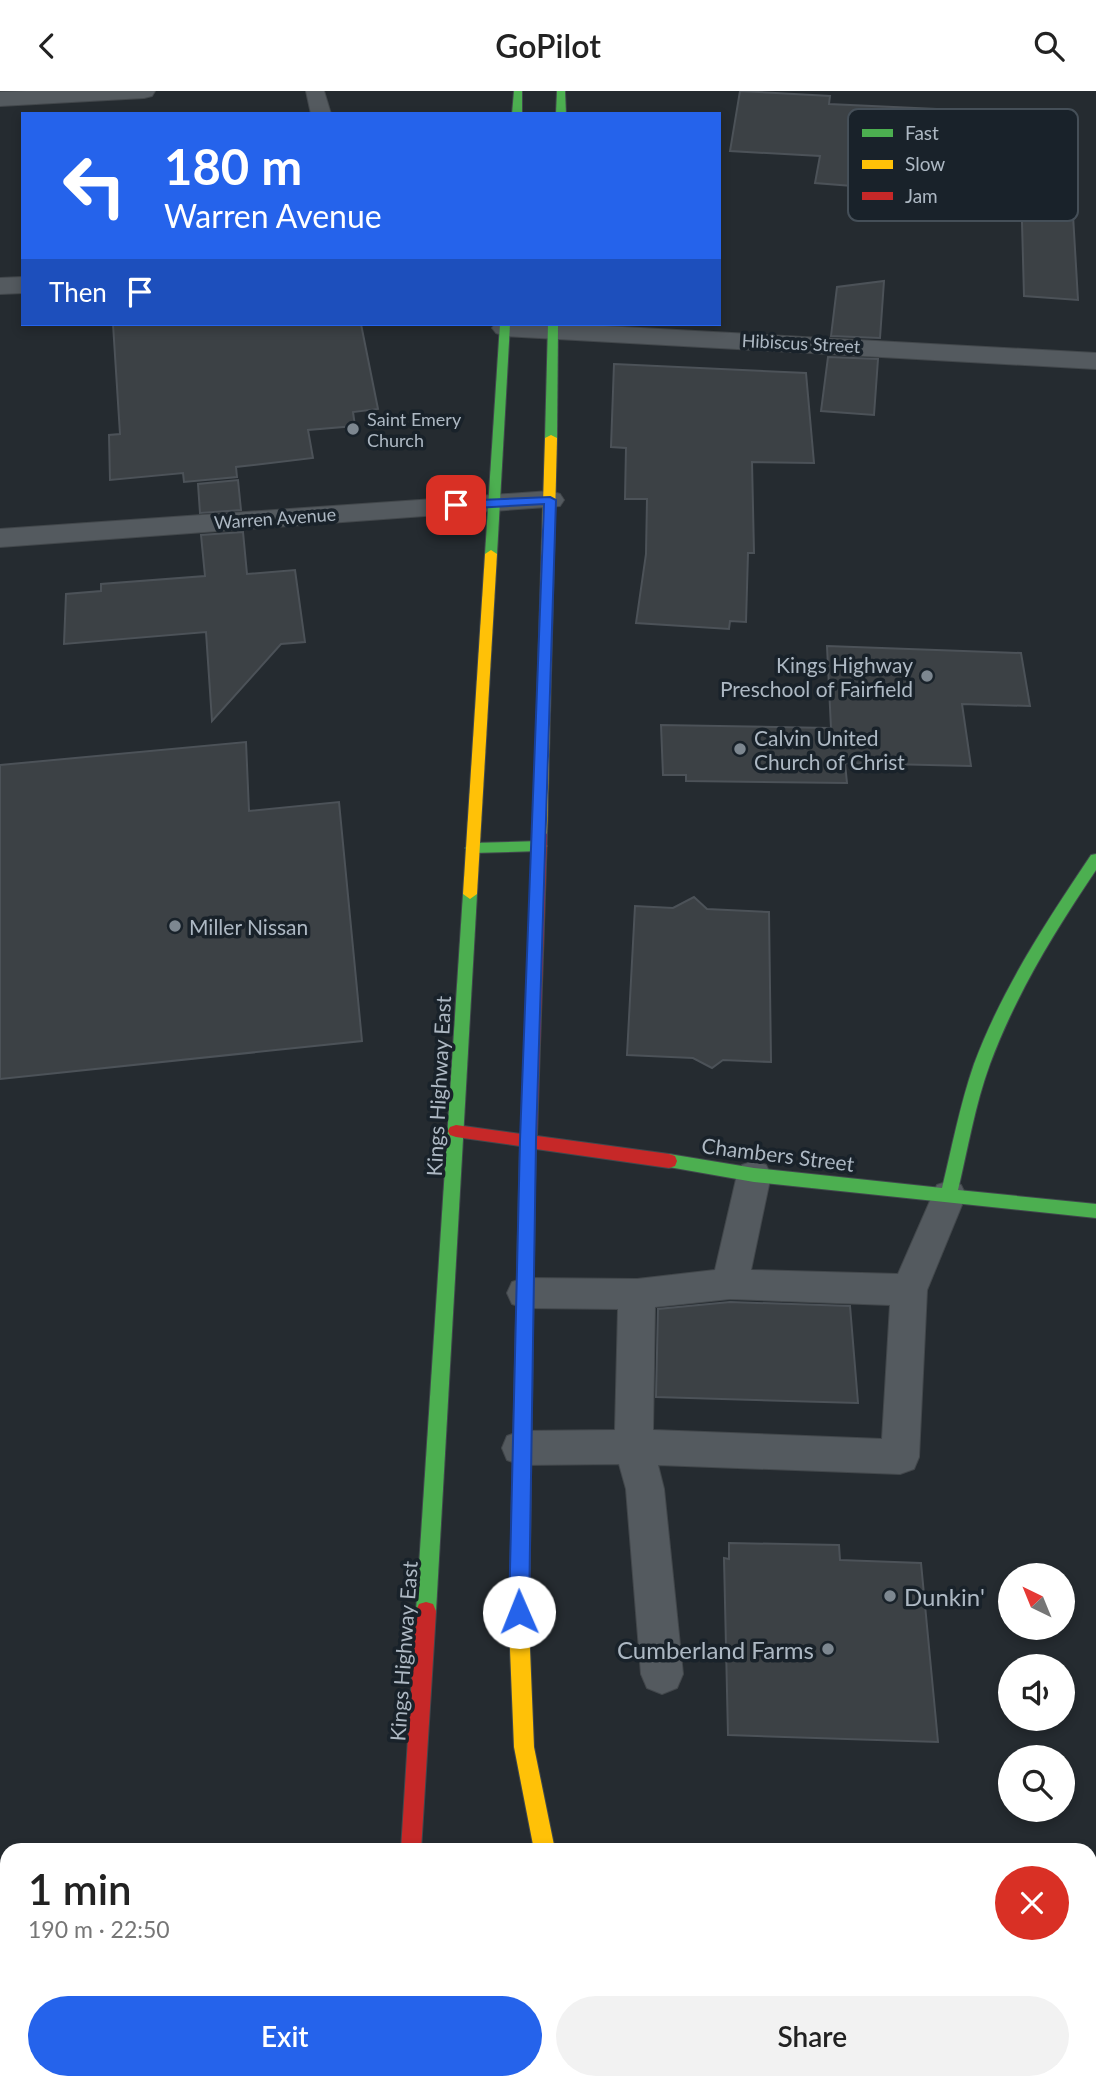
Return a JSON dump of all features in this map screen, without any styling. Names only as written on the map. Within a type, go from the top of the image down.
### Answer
[{"type":"main road","points":[[517,112],[518,91]]},
{"type":"main road","points":[[561,91],[561,112]]},
{"type":"main road","name":"Kings Highway East","points":[[411,1843],[505,326]]},
{"type":"main road","points":[[544,1843],[524,1747],[518,1588],[528,1140],[540,846],[553,326]]},
{"type":"main road","points":[[472,848],[540,846]]},
{"type":"main road","points":[[949,1195],[965,1120],[982,1065],[1003,1013],[1029,963],[1096,859]]},
{"type":"main road","name":"Chambers Street","points":[[456,1131],[754,1175],[1096,1211]]},
{"type":"street","points":[[0,99],[144,91]]},
{"type":"street","points":[[0,286],[21,285]]},
{"type":"street","name":"Hibiscus Street","points":[[505,326],[553,326],[1096,361]]},
{"type":"street","name":"Warren Avenue","points":[[0,538],[550,500]]},
{"type":"lane","points":[[315,91],[320,112]]},
{"type":"lane","points":[[730,1284],[754,1175]]},
{"type":"lane","points":[[520,1448],[634,1447],[900,1457],[909,1290],[949,1195]]},
{"type":"lane","points":[[524,1293],[637,1294],[730,1284],[909,1290]]},
{"type":"lane","points":[[637,1294],[634,1447],[645,1489],[662,1674]]},
{"type":"building","points":[[740,91],[830,96],[829,104],[938,109],[848,109],[848,186],[815,183],[820,156],[730,151]]},
{"type":"building","points":[[1022,221],[1073,221],[1078,300],[1024,296]]},
{"type":"building","points":[[884,281],[880,338],[831,336],[837,287]]},
{"type":"building","points":[[113,326],[361,326],[378,409],[353,412],[355,426],[308,430],[313,458],[236,467],[237,477],[184,482],[183,473],[110,480],[109,435],[120,434]]},
{"type":"building","points":[[828,357],[878,359],[874,415],[821,411]]},
{"type":"building","points":[[614,364],[806,373],[814,463],[752,462],[754,553],[748,553],[746,622],[730,621],[729,629],[636,623],[646,554],[647,499],[625,499],[626,448],[611,447]]},
{"type":"building","points":[[238,480],[241,510],[200,513],[198,484]]},
{"type":"building","points":[[243,532],[247,574],[295,570],[305,642],[281,644],[212,721],[206,632],[64,644],[66,594],[101,591],[101,584],[205,576],[201,535]]},
{"type":"building","points":[[827,646],[1021,653],[1030,706],[962,704],[971,766],[845,763],[847,783],[686,781],[686,775],[663,775],[661,725],[831,728]]},
{"type":"building","name":"Miller Nissan","points":[[246,742],[249,811],[339,802],[362,1041],[0,1079],[0,765]]},
{"type":"building","points":[[694,897],[707,909],[769,912],[771,1062],[723,1060],[712,1068],[693,1058],[627,1055],[635,906],[673,908]]},
{"type":"building","points":[[730,1302],[850,1306],[858,1403],[656,1397],[658,1309]]},
{"type":"building","name":"Cumberland Farms","points":[[729,1543],[839,1545],[840,1560],[921,1563],[938,1742],[728,1735],[724,1558],[729,1559]]},
{"type":"traffic: fast","points":[[517,112],[518,91]]},
{"type":"traffic: fast","points":[[561,91],[561,112]]},
{"type":"traffic: fast","points":[[491,554],[505,326]]},
{"type":"traffic: fast","points":[[551,438],[553,326]]},
{"type":"traffic: fast","points":[[472,848],[540,846]]},
{"type":"traffic: fast","points":[[949,1195],[972,1097],[993,1038],[1018,984],[1096,859]]},
{"type":"traffic: fast","points":[[426,1611],[470,894]]},
{"type":"traffic: fast","points":[[669,1161],[754,1175],[1096,1211]]},
{"type":"traffic: fast","points":[[519,1625],[527,1187]]},
{"type":"traffic: slow","points":[[540,834],[551,438]]},
{"type":"traffic: slow","points":[[470,894],[491,554]]},
{"type":"traffic: slow","points":[[519,1625],[524,1747],[544,1843]]},
{"type":"traffic: jam","points":[[527,1187],[540,834]]},
{"type":"traffic: jam","points":[[456,1131],[669,1161]]},
{"type":"traffic: jam","points":[[411,1843],[426,1611]]},
{"type":"place","name":"Saint Emery Church","points":[[353,429]]},
{"type":"place","name":"Kings Highway Preschool of Fairfield","points":[[927,676]]},
{"type":"place","name":"Calvin United Church of Christ","points":[[740,749]]},
{"type":"place","name":"Miller Nissan","points":[[175,926]]},
{"type":"place","name":"Dunkin'","points":[[890,1596]]},
{"type":"place","name":"Cumberland Farms","points":[[828,1649]]},
{"type":"route","points":[[456,505],[550,500],[528,1140],[520,1448],[519,1612]]}]
